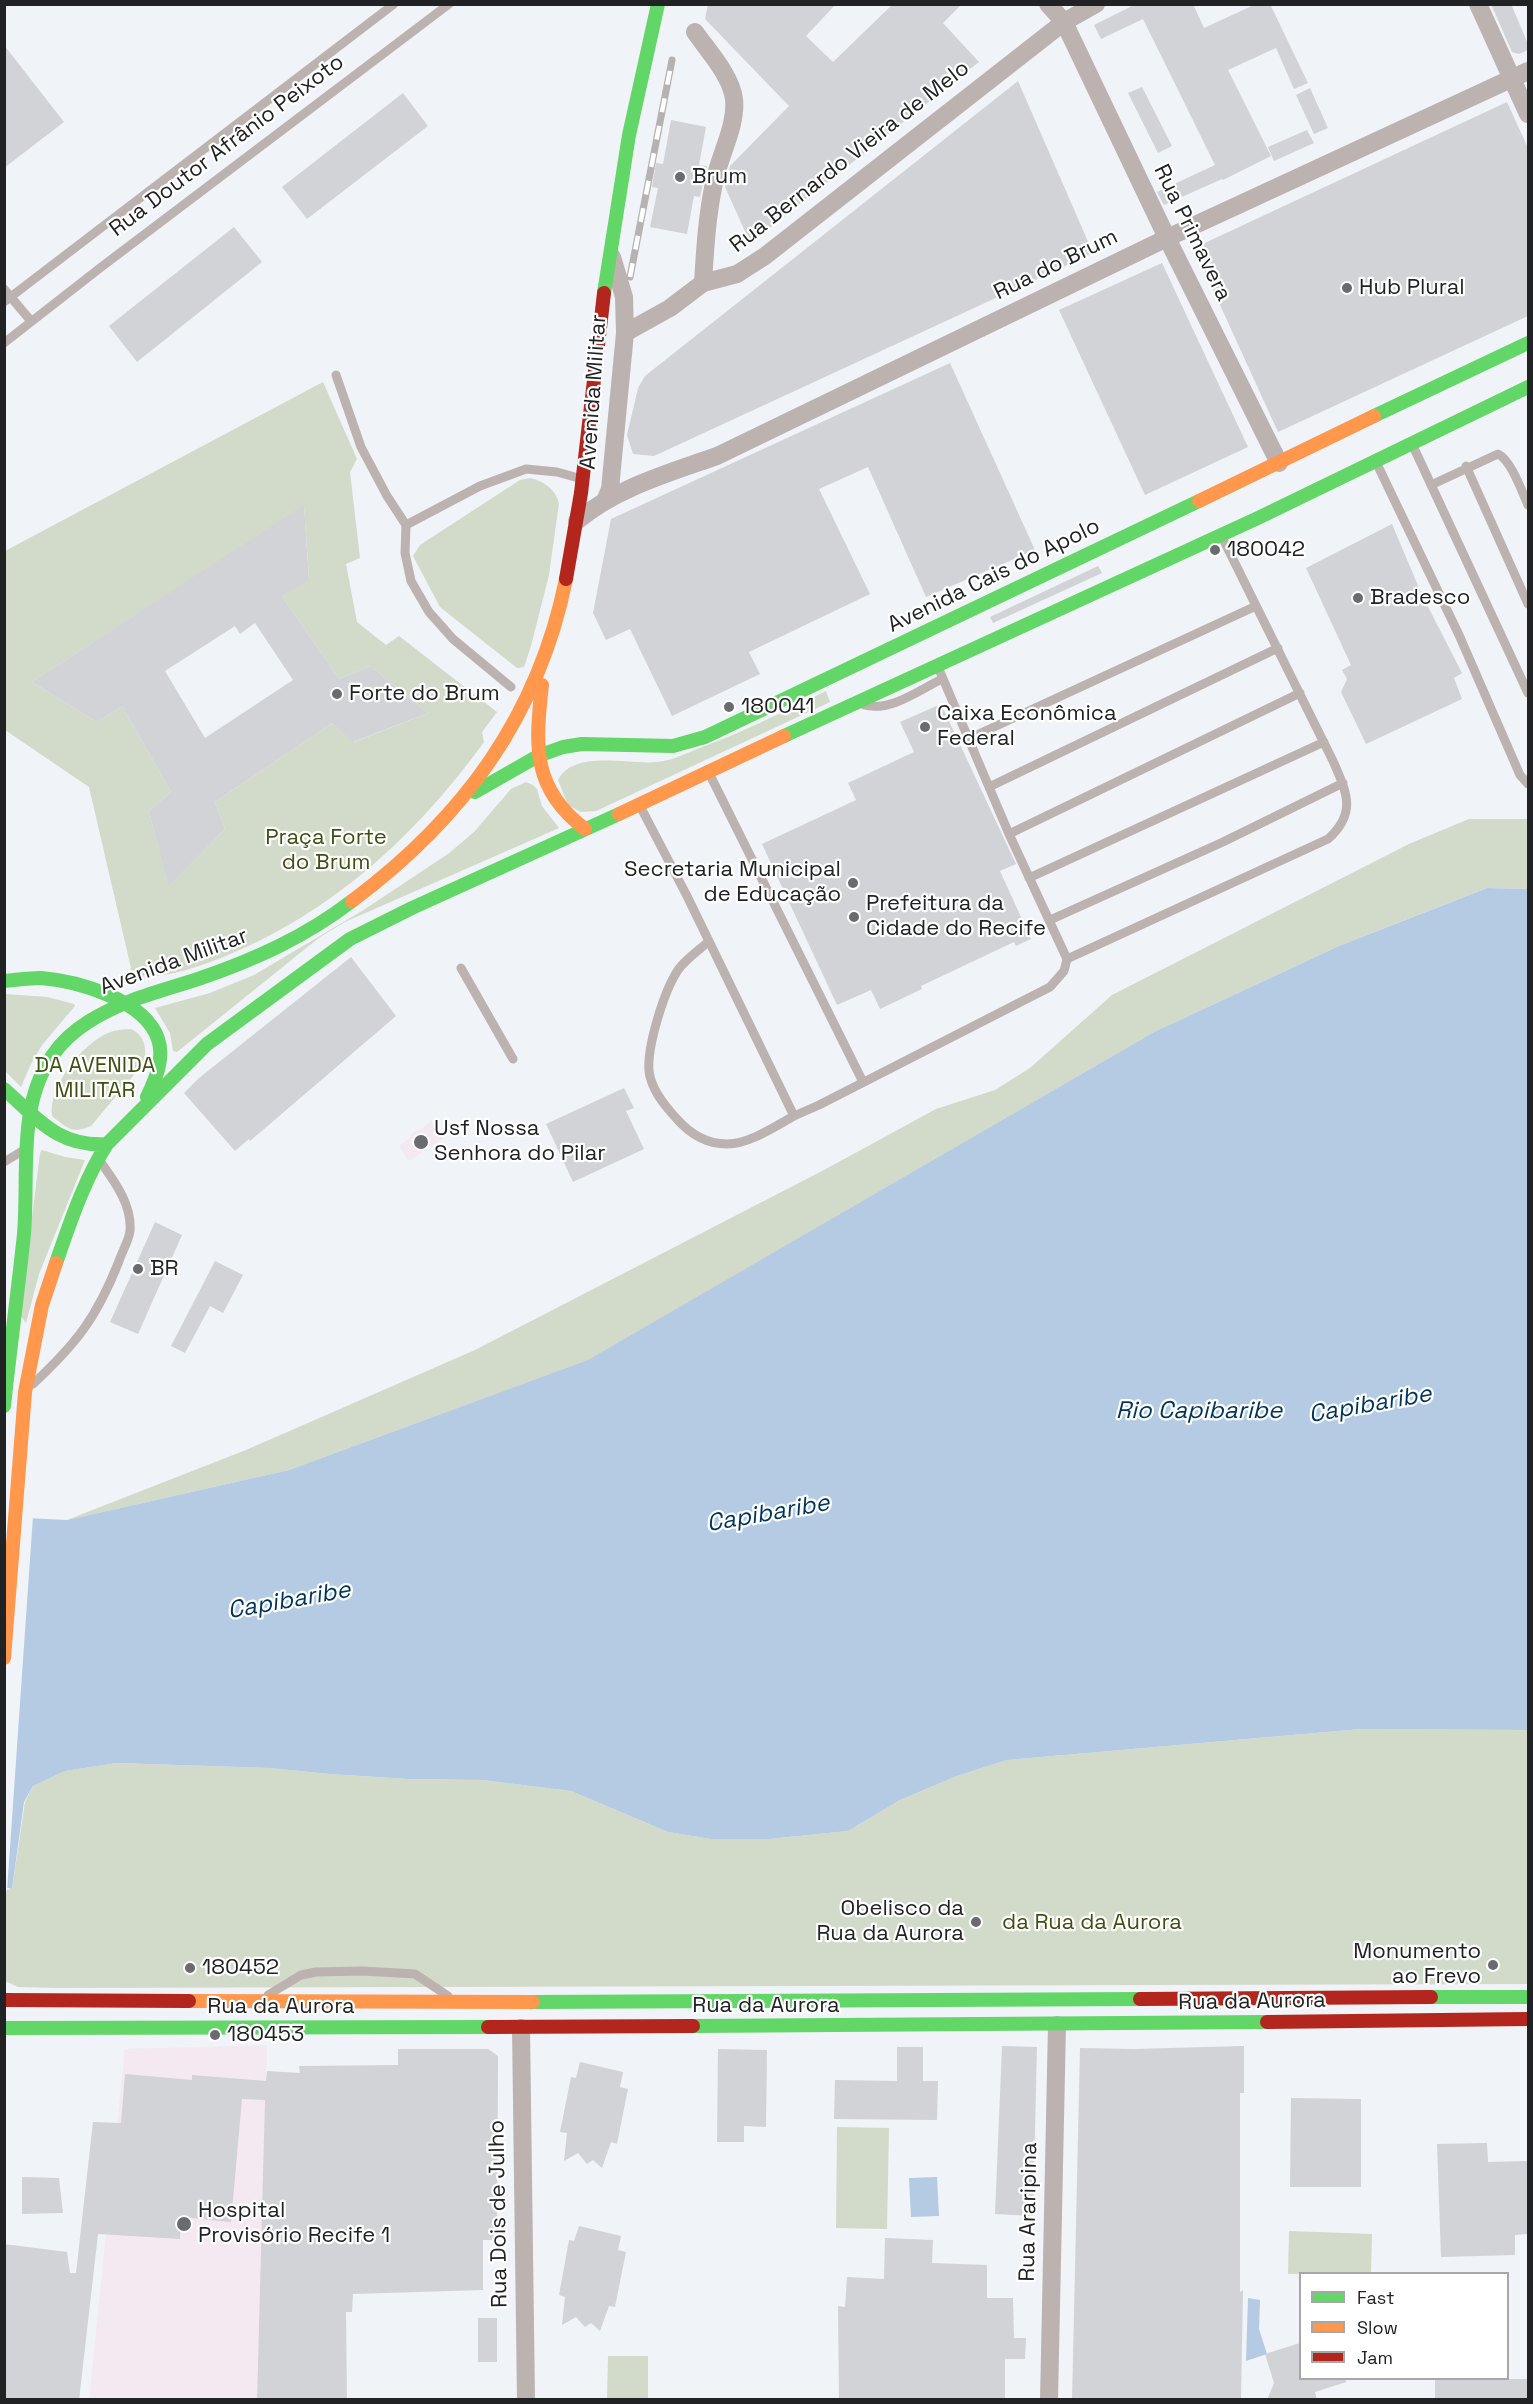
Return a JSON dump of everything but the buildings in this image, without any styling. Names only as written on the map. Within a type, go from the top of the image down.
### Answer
[{"type":"main road","name":"Avenida Militar","points":[[4,1406],[8,1334],[24,1230],[30,1112],[41,1075],[58,1048],[86,1022],[122,1002],[266,954],[325,921],[386,877],[433,834],[467,796],[501,748],[528,702],[546,657],[565,587],[578,521],[599,334],[622,171],[658,4]]},
{"type":"main road","name":"Avenida Cais do Apolo","points":[[467,796],[538,756],[563,747],[582,744],[673,746],[705,737],[1528,343]]},
{"type":"main road","points":[[4,1658],[25,1392],[42,1305],[72,1217],[98,1158],[107,1144],[207,1044],[350,939],[585,829],[640,806],[856,702],[940,672],[1528,387]]},
{"type":"main road","name":"Avenida Militar","points":[[546,657],[540,705],[538,756],[548,789],[558,805],[570,820],[585,829]]},
{"type":"main road","points":[[4,981],[44,978],[77,984],[122,1002],[135,1010],[151,1025],[158,1039],[161,1060],[154,1084],[142,1108]]},
{"type":"main road","points":[[4,1089],[51,1133],[75,1144],[93,1147],[107,1144]]},
{"type":"main road","name":"Rua da Aurora","points":[[4,2000],[458,2002],[1528,1997]]},
{"type":"main road","name":"Rua da Aurora","points":[[4,2028],[1057,2025],[1528,2019]]},
{"type":"street","name":"Rua Primavera","points":[[1048,4],[1064,22],[1167,238],[1279,463]]},
{"type":"street","name":"Rua Bernardo Vieira de Melo","points":[[625,333],[670,308],[703,283],[737,273],[765,256],[1064,22],[1096,4]]},
{"type":"street","points":[[1478,4],[1520,75],[1528,114]]},
{"type":"street","points":[[694,32],[730,85],[734,99],[733,115],[714,182],[705,242],[703,283]]},
{"type":"street","name":"Rua do Brum","points":[[605,501],[717,456],[1167,238],[1520,75]]},
{"type":"street","name":"Avenida Militar","points":[[578,521],[605,501],[610,489],[625,333],[624,297],[611,252]]},
{"type":"street","name":"Rua Araripina","points":[[1049,2400],[1057,2025]]},
{"type":"street","name":"Rua Dois de Julho","points":[[521,2028],[526,2400]]},
{"type":"lane","name":"Rua Doutor Afrânio Peixoto","points":[[8,300],[394,4]]},
{"type":"lane","name":"Rua Doutor Afrânio Peixoto","points":[[4,343],[449,4]]},
{"type":"lane","points":[[4,289],[8,300],[31,321]]},
{"type":"lane","points":[[336,375],[362,447],[387,496],[406,525],[405,554],[411,581],[429,612],[453,639],[511,687]]},
{"type":"lane","points":[[1412,444],[1528,693]]},
{"type":"lane","points":[[1431,484],[1492,455],[1502,456],[1528,505]]},
{"type":"lane","points":[[1376,461],[1527,780]]},
{"type":"lane","points":[[1466,466],[1528,604]]},
{"type":"lane","points":[[406,525],[438,506],[480,486],[526,469],[557,472],[584,479]]},
{"type":"lane","points":[[1067,958],[1328,839],[1346,818],[1348,802],[1343,783],[1221,536]]},
{"type":"lane","points":[[968,739],[1256,606]]},
{"type":"lane","points":[[989,787],[1278,648]]},
{"type":"lane","points":[[708,942],[678,971],[650,1042],[649,1072],[654,1089],[686,1130],[707,1141],[728,1144],[743,1141],[1050,987],[1064,970],[1067,958],[1009,834],[940,672]]},
{"type":"lane","points":[[1009,834],[1300,693]]},
{"type":"lane","points":[[1029,878],[1324,742]]},
{"type":"lane","points":[[709,773],[864,1082]]},
{"type":"lane","points":[[1050,920],[1223,842],[1343,783]]},
{"type":"lane","points":[[640,806],[687,896],[794,1116]]},
{"type":"lane","points":[[461,968],[513,1059]]},
{"type":"lane","points":[[4,1162],[29,1147]]},
{"type":"lane","points":[[25,1392],[55,1365],[81,1335],[105,1296],[130,1232],[127,1208],[118,1186],[98,1158]]},
{"type":"lane","points":[[262,2000],[288,1981],[301,1975],[316,1972],[398,1972],[415,1974],[458,2002]]},
{"type":"shaded area","name":"Usf Nossa Senhora do Pilar","points":[[431,1121],[443,1138],[409,1161],[399,1146],[411,1137],[410,1135]]},
{"type":"shaded area","name":"Hospital Provisório Recife 1","points":[[267,2045],[257,2399],[89,2400],[125,2049]]},
{"type":"green space","name":"Praça Forte do Brum","points":[[323,382],[357,459],[350,472],[360,558],[346,564],[357,622],[386,645],[399,636],[497,712],[482,732],[484,742],[429,810],[368,869],[334,895],[299,919],[221,958],[187,970],[163,975],[128,975],[131,968],[89,787],[5,730],[5,551]],"holes":[[[304,506],[309,579],[282,596],[339,679],[370,666],[428,713],[354,742],[332,723],[215,802],[225,829],[168,885],[149,811],[171,792],[122,706],[97,722],[32,682]]]},
{"type":"green space","points":[[530,478],[548,486],[559,503],[549,575],[531,646],[524,667],[517,668],[440,607],[413,556],[420,545],[520,480]]},
{"type":"green space","points":[[826,691],[830,702],[596,811],[581,812],[568,805],[558,780],[566,770],[589,761],[657,762],[674,758],[748,728]]},
{"type":"green space","name":"DA AVENIDA MILITAR","points":[[526,782],[537,789],[542,806],[559,828],[345,922],[320,937],[177,1052],[173,1051],[170,1033],[155,1008],[210,993],[254,975],[362,911],[448,854],[474,832],[511,789]]},
{"type":"green space","points":[[1469,819],[1528,819],[1528,889],[1487,888],[1339,946],[1154,1032],[589,1360],[289,1470],[67,1520],[246,1450],[475,1350],[824,1170],[936,1109],[995,1090],[1030,1068],[1112,995],[1409,844]]},
{"type":"green space","name":"DA AVENIDA MILITAR","points":[[5,994],[47,997],[75,1006],[42,1045],[21,1087],[5,1071]]},
{"type":"green space","name":"DA AVENIDA MILITAR","points":[[131,1029],[139,1035],[144,1044],[143,1064],[91,1126],[74,1130],[52,1116],[55,1092],[78,1056],[108,1033]]},
{"type":"green space","name":"DA AVENIDA MILITAR","points":[[42,1150],[85,1160],[39,1274],[26,1323],[20,1315]]},
{"type":"green space","name":"da Rua da Aurora","points":[[1361,1729],[1528,1730],[1528,1984],[55,1988],[18,1987],[5,1981],[5,1890],[12,1889],[25,1802],[33,1786],[65,1771],[117,1763],[269,1768],[409,1779],[482,1780],[571,1791],[668,1832],[711,1839],[769,1839],[848,1831],[900,1800],[957,1776],[1007,1760]]},
{"type":"green space","points":[[837,2127],[889,2128],[887,2229],[836,2228]]},
{"type":"green space","points":[[1289,2231],[1372,2234],[1371,2272],[1288,2274]]},
{"type":"green space","points":[[608,2356],[648,2356],[648,2399],[607,2399]]},
{"type":"water","name":"Rio Capibaribe","points":[[1487,888],[1528,889],[1528,1730],[1361,1729],[1007,1760],[957,1776],[900,1800],[848,1831],[769,1839],[711,1839],[668,1832],[571,1791],[482,1780],[409,1779],[269,1768],[117,1763],[65,1771],[33,1786],[24,1802],[12,1889],[5,1887],[5,1517],[67,1520],[289,1470],[588,1360],[1154,1032],[1339,946]]},
{"type":"water","points":[[937,2177],[939,2216],[911,2217],[909,2178]]},
{"type":"water","points":[[1248,2298],[1260,2300],[1259,2329],[1267,2354],[1246,2361]]},
{"type":"pier","points":[[4,1514],[33,1516],[7,1891],[4,1890]]},
{"type":"railway","points":[[630,277],[672,60]]},
{"type":"traffic: fast","points":[[604,293],[629,135],[658,4]]},
{"type":"traffic: fast","points":[[1374,416],[1528,343]]},
{"type":"traffic: fast","points":[[784,736],[1258,518],[1528,387]]},
{"type":"traffic: fast","points":[[475,792],[538,756],[563,747],[582,744],[673,746],[705,737],[1199,501]]},
{"type":"traffic: fast","points":[[56,1263],[84,1187],[107,1144],[207,1044],[350,939],[412,908],[619,814]]},
{"type":"traffic: fast","points":[[4,1406],[24,1234],[29,1119],[41,1076],[52,1056],[78,1029],[110,1010],[133,1000],[219,972],[259,955],[316,926],[352,901]]},
{"type":"traffic: fast","points":[[4,981],[41,978],[73,983],[109,995],[139,1013],[151,1025],[160,1047],[160,1062],[147,1097]]},
{"type":"traffic: fast","points":[[4,1089],[50,1129],[62,1136],[90,1144],[107,1144]]},
{"type":"traffic: fast","points":[[1431,1997],[1528,1997]]},
{"type":"traffic: fast","points":[[533,2002],[1140,1999]]},
{"type":"traffic: fast","points":[[693,2026],[1267,2022]]},
{"type":"traffic: fast","points":[[4,2028],[488,2027]]},
{"type":"traffic: slow","points":[[1199,501],[1374,416]]},
{"type":"traffic: slow","points":[[352,901],[392,869],[428,835],[461,799],[490,761],[515,720],[536,676],[553,629],[566,579]]},
{"type":"traffic: slow","points":[[542,685],[538,728],[541,765],[546,782],[568,814],[585,829]]},
{"type":"traffic: slow","points":[[619,814],[784,736]]},
{"type":"traffic: slow","points":[[4,1658],[25,1392],[42,1305],[56,1263]]},
{"type":"traffic: slow","points":[[189,2001],[533,2002]]},
{"type":"traffic: jam","points":[[566,579],[581,493],[604,293]]},
{"type":"traffic: jam","points":[[1140,1999],[1431,1997]]},
{"type":"traffic: jam","points":[[4,2000],[189,2001]]},
{"type":"traffic: jam","points":[[1267,2022],[1528,2019]]},
{"type":"traffic: jam","points":[[488,2027],[693,2026]]},
{"type":"place","name":"Brum","points":[[680,177]]},
{"type":"place","name":"Hub Plural","points":[[1347,288]]},
{"type":"place","name":"180042","points":[[1215,550]]},
{"type":"place","name":"Bradesco","points":[[1358,598]]},
{"type":"place","name":"Forte do Brum","points":[[337,694]]},
{"type":"place","name":"180041","points":[[729,707]]},
{"type":"place","name":"Caixa Econômica Federal","points":[[925,727]]},
{"type":"place","name":"Secretaria Municipal de Educação","points":[[853,883]]},
{"type":"place","name":"Prefeitura da Cidade do Recife","points":[[854,917]]},
{"type":"place","name":"Usf Nossa Senhora do Pilar","points":[[421,1142]]},
{"type":"place","name":"BR","points":[[138,1269]]},
{"type":"place","name":"Obelisco da Rua da Aurora","points":[[976,1922]]},
{"type":"place","name":"Monumento ao Frevo","points":[[1493,1965]]},
{"type":"place","name":"180452","points":[[190,1968]]},
{"type":"place","name":"180453","points":[[215,2035]]},
{"type":"place","name":"Hospital Provisório Recife 1","points":[[184,2224]]},
{"type":"water label","name":"Capibaribe","points":[[1370,1405]]},
{"type":"water label","name":"Capibaribe","points":[[768,1514]]},
{"type":"water label","name":"Capibaribe","points":[[289,1601]]}]
